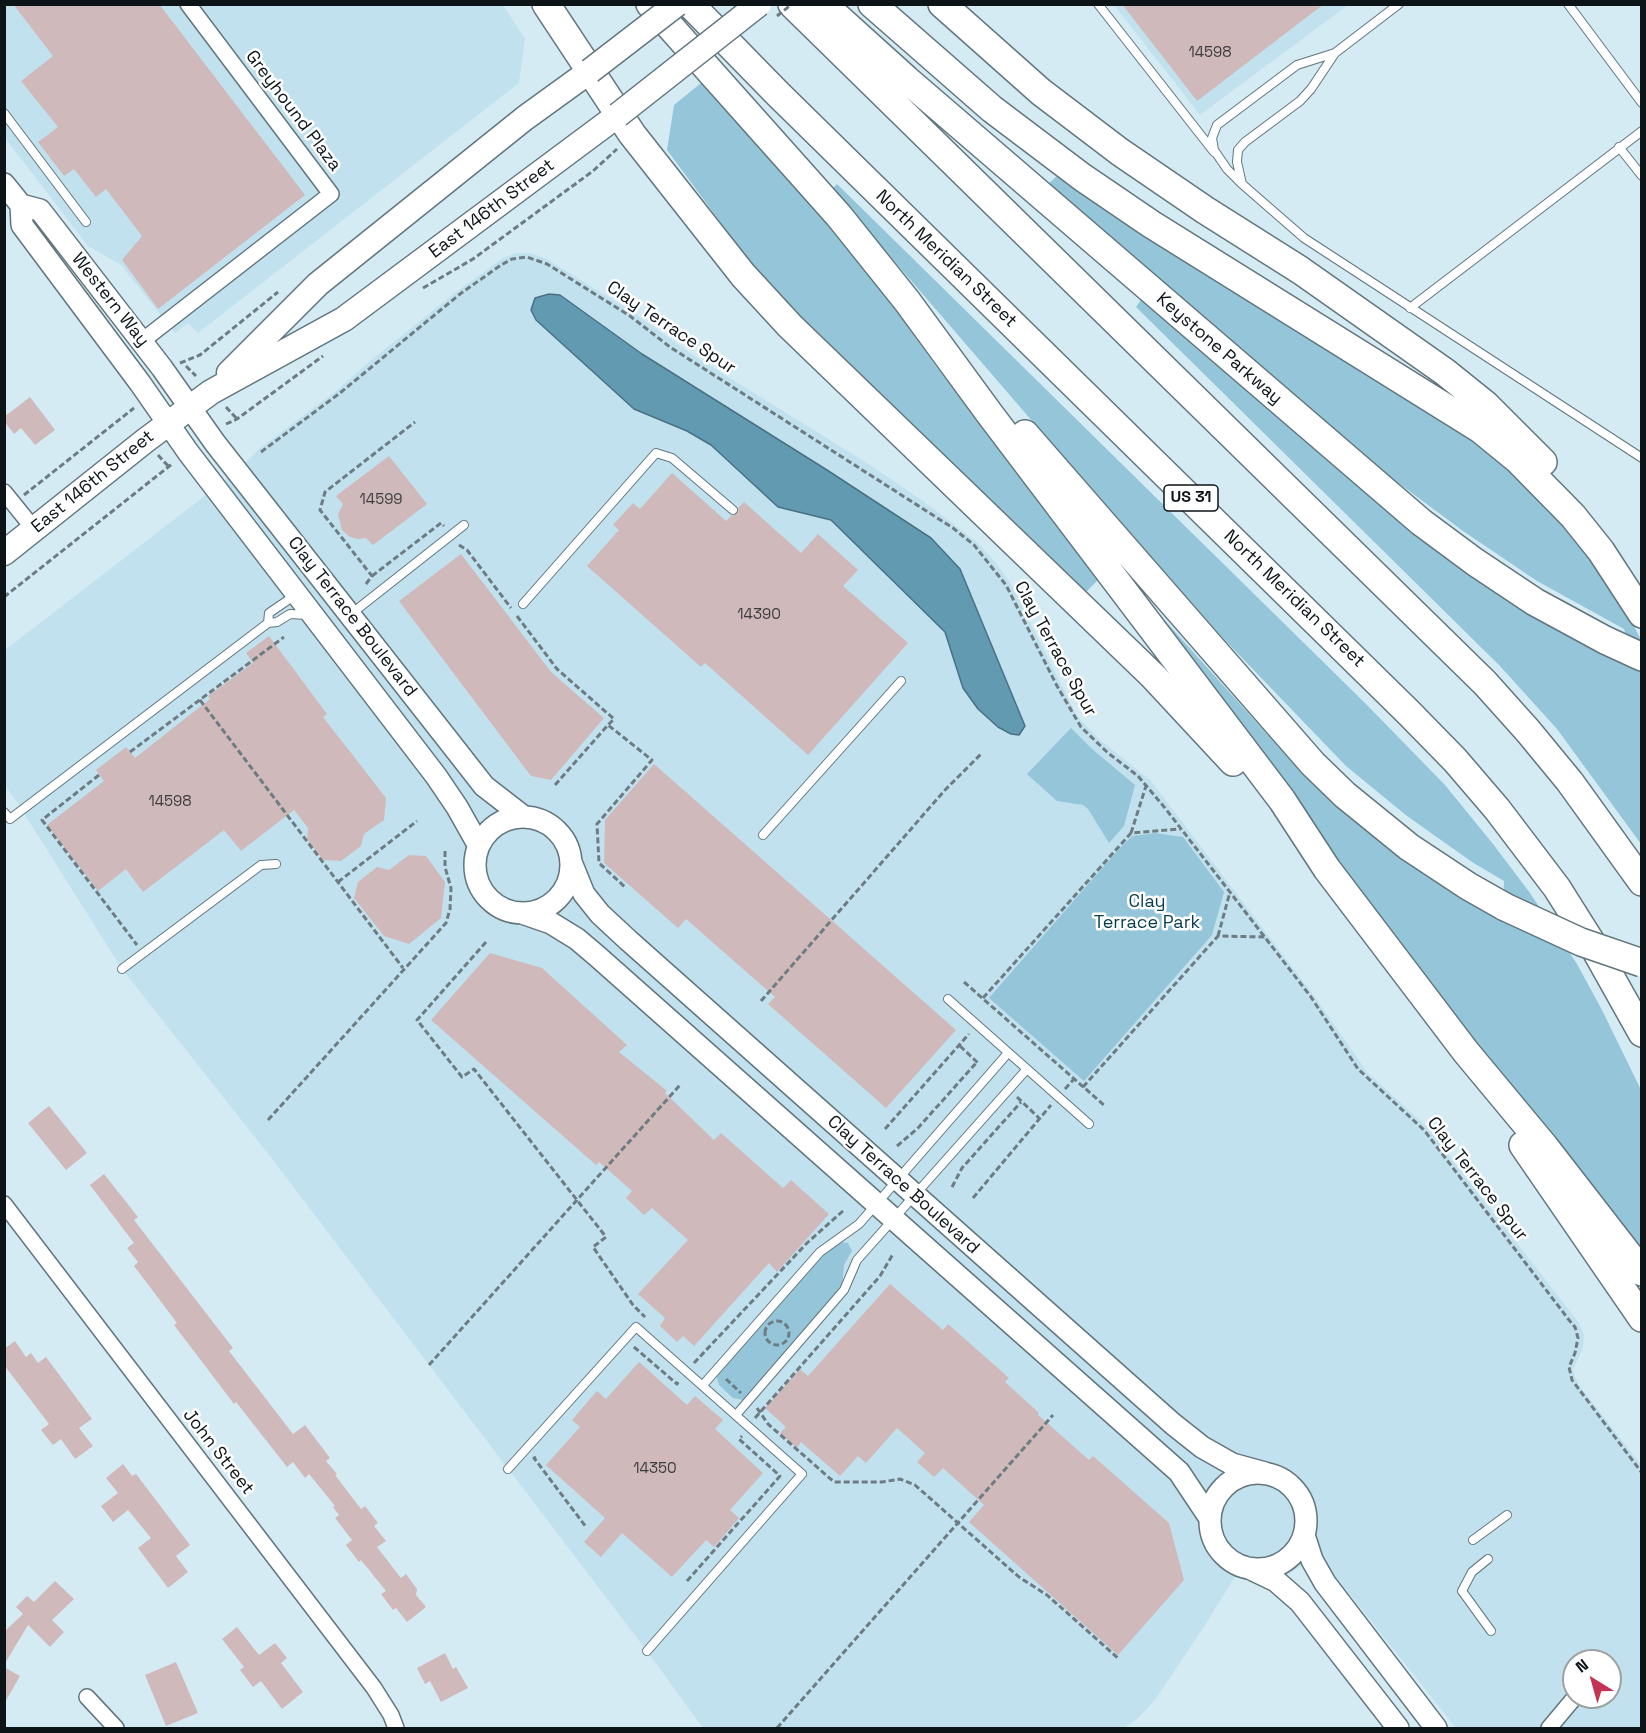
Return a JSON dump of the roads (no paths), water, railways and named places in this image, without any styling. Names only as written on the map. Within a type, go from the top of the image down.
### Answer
[{"type":"highway","points":[[546,4],[618,115],[722,251],[790,326],[1153,676],[1200,725],[1327,869]]},
{"type":"highway","points":[[650,4],[839,216],[907,301],[1282,800],[1327,869],[1466,1052],[1545,1147],[1641,1272]]},
{"type":"highway","name":"North Meridian Street","points":[[690,4],[778,94],[1401,704],[1455,760],[1497,809],[1557,888],[1591,942],[1641,1033]]},
{"type":"highway","points":[[792,4],[1485,683],[1570,782],[1641,882]]},
{"type":"highway","name":"Keystone Parkway","points":[[823,4],[906,79],[1389,496],[1443,539],[1535,602],[1641,657]]},
{"type":"highway","points":[[872,4],[992,110],[1082,177],[1151,224],[1462,416],[1488,435],[1540,482],[1573,516],[1600,551],[1641,614]]},
{"type":"highway","points":[[942,4],[1019,74],[1120,152],[1308,276],[1477,397],[1526,443],[1564,486],[1614,553],[1641,601]]},
{"type":"highway","points":[[907,301],[1313,764],[1353,802],[1409,847],[1505,908],[1581,942],[1641,963]]},
{"type":"highway","points":[[1466,1052],[1530,1158],[1641,1317]]},
{"type":"main road","name":"East 146th Street","points":[[211,392],[318,284],[525,118],[677,4]]},
{"type":"main road","name":"East 146th Street","points":[[4,553],[168,423],[211,392],[344,319],[618,115],[759,4]]},
{"type":"street","name":"Greyhound Plaza","points":[[142,341],[331,194],[188,4]]},
{"type":"street","name":"Western Way","points":[[4,184],[21,205],[22,225],[168,423]]},
{"type":"street","name":"Western Way","points":[[21,205],[40,210],[190,407]]},
{"type":"street","name":"Clay Terrace Boulevard","points":[[190,407],[215,443],[484,786],[524,817]]},
{"type":"street","name":"Clay Terrace Boulevard","points":[[168,423],[436,776],[479,846]]},
{"type":"street","points":[[4,492],[34,529]]},
{"type":"street","points":[[296,594],[308,593],[318,597],[370,662],[429,714]]},
{"type":"street","points":[[524,817],[545,823],[556,830],[564,840],[571,862],[570,874],[561,894],[544,908],[522,913],[503,909],[494,903],[481,888],[475,867],[479,846],[493,828],[524,817]]},
{"type":"street","name":"Clay Terrace Boulevard","points":[[571,862],[584,894],[600,914],[1173,1424],[1202,1448],[1232,1464],[1264,1473]]},
{"type":"street","name":"Clay Terrace Boulevard","points":[[522,913],[551,923],[577,939],[1179,1472],[1209,1517]]},
{"type":"street","name":"John Street","points":[[4,1203],[374,1688],[391,1715],[396,1728]]},
{"type":"street","points":[[1250,1569],[1273,1567],[1284,1562],[1300,1545],[1304,1535],[1305,1512],[1298,1494],[1285,1481],[1264,1473],[1253,1473],[1232,1480],[1216,1496],[1209,1517],[1211,1534],[1222,1554],[1231,1561],[1276,1581],[1300,1602],[1398,1728]]},
{"type":"street","points":[[1304,1535],[1312,1560],[1325,1583],[1437,1728]]},
{"type":"street","points":[[87,1698],[116,1728]]},
{"type":"street","points":[[1549,1728],[1565,1709]]},
{"type":"lane","points":[[1098,4],[1227,169],[1304,238],[1641,458]]},
{"type":"lane","points":[[1227,169],[1214,150],[1212,138],[1217,125],[1297,65],[1335,53],[1399,4]]},
{"type":"lane","points":[[1568,4],[1641,103]]},
{"type":"lane","points":[[1242,184],[1237,162],[1238,150],[1245,142],[1300,101],[1322,75],[1335,53]]},
{"type":"lane","points":[[4,113],[86,222]]},
{"type":"lane","points":[[1410,308],[1641,131]]},
{"type":"lane","points":[[1619,147],[1641,176]]},
{"type":"lane","points":[[523,604],[656,453],[672,458],[733,510]]},
{"type":"lane","points":[[350,615],[464,525]]},
{"type":"lane","points":[[268,623],[269,613],[296,594]]},
{"type":"lane","points":[[4,812],[10,819],[268,623],[277,622],[291,614],[312,615]]},
{"type":"lane","points":[[763,835],[902,681]]},
{"type":"lane","points":[[122,969],[261,865],[276,864]]},
{"type":"lane","points":[[948,999],[1089,1124]]},
{"type":"lane","points":[[703,1385],[820,1252],[859,1224],[1008,1053]]},
{"type":"lane","points":[[736,1415],[844,1290],[857,1260],[916,1197],[1027,1069]]},
{"type":"lane","points":[[508,1469],[636,1327],[802,1474],[647,1651]]},
{"type":"lane","points":[[1473,1540],[1507,1515]]},
{"type":"lane","points":[[1488,1559],[1472,1572],[1462,1591],[1491,1631]]},
{"type":"park label","name":"Clay Terrace Park","points":[[1147,912]]}]
